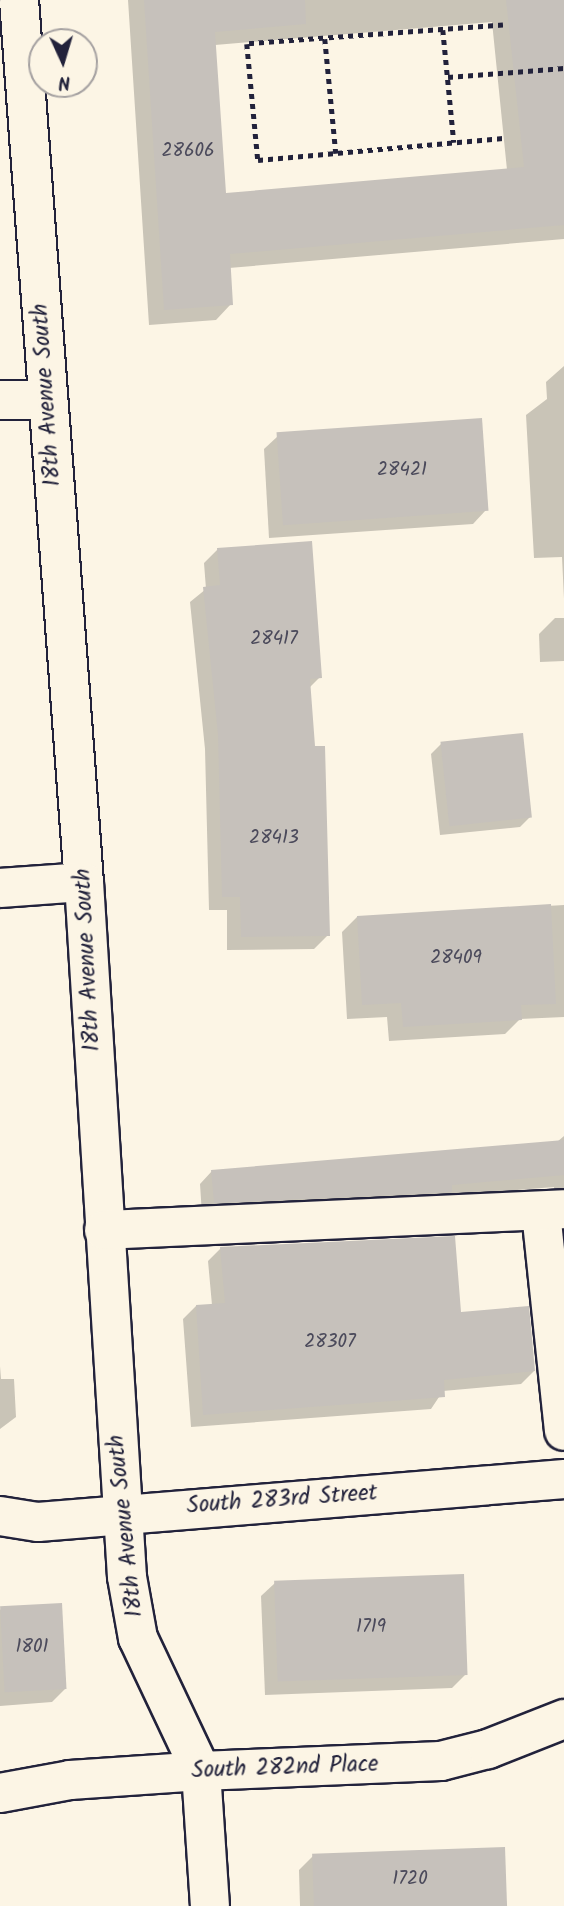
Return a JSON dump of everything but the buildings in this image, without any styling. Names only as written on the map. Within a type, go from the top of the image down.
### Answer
[{"type":"street","name":"18th Avenue South","points":[[19,0],[84,882],[121,1512],[138,1638],[201,1770],[210,1906]]},
{"type":"street","points":[[0,400],[47,400]]},
{"type":"street","points":[[0,888],[84,882]]},
{"type":"street","points":[[104,1230],[553,1210],[564,1431]]},
{"type":"street","name":"South 283rd Street","points":[[0,1516],[38,1522],[121,1512],[564,1479]]},
{"type":"street","name":"South 282nd Place","points":[[0,1793],[70,1780],[201,1770],[441,1761],[488,1749],[564,1719]]},
{"type":"path","points":[[503,26],[247,44],[258,160],[506,138]]},
{"type":"path","points":[[443,30],[454,142]]},
{"type":"path","points":[[325,38],[336,153]]},
{"type":"path","points":[[448,77],[564,68]]}]
